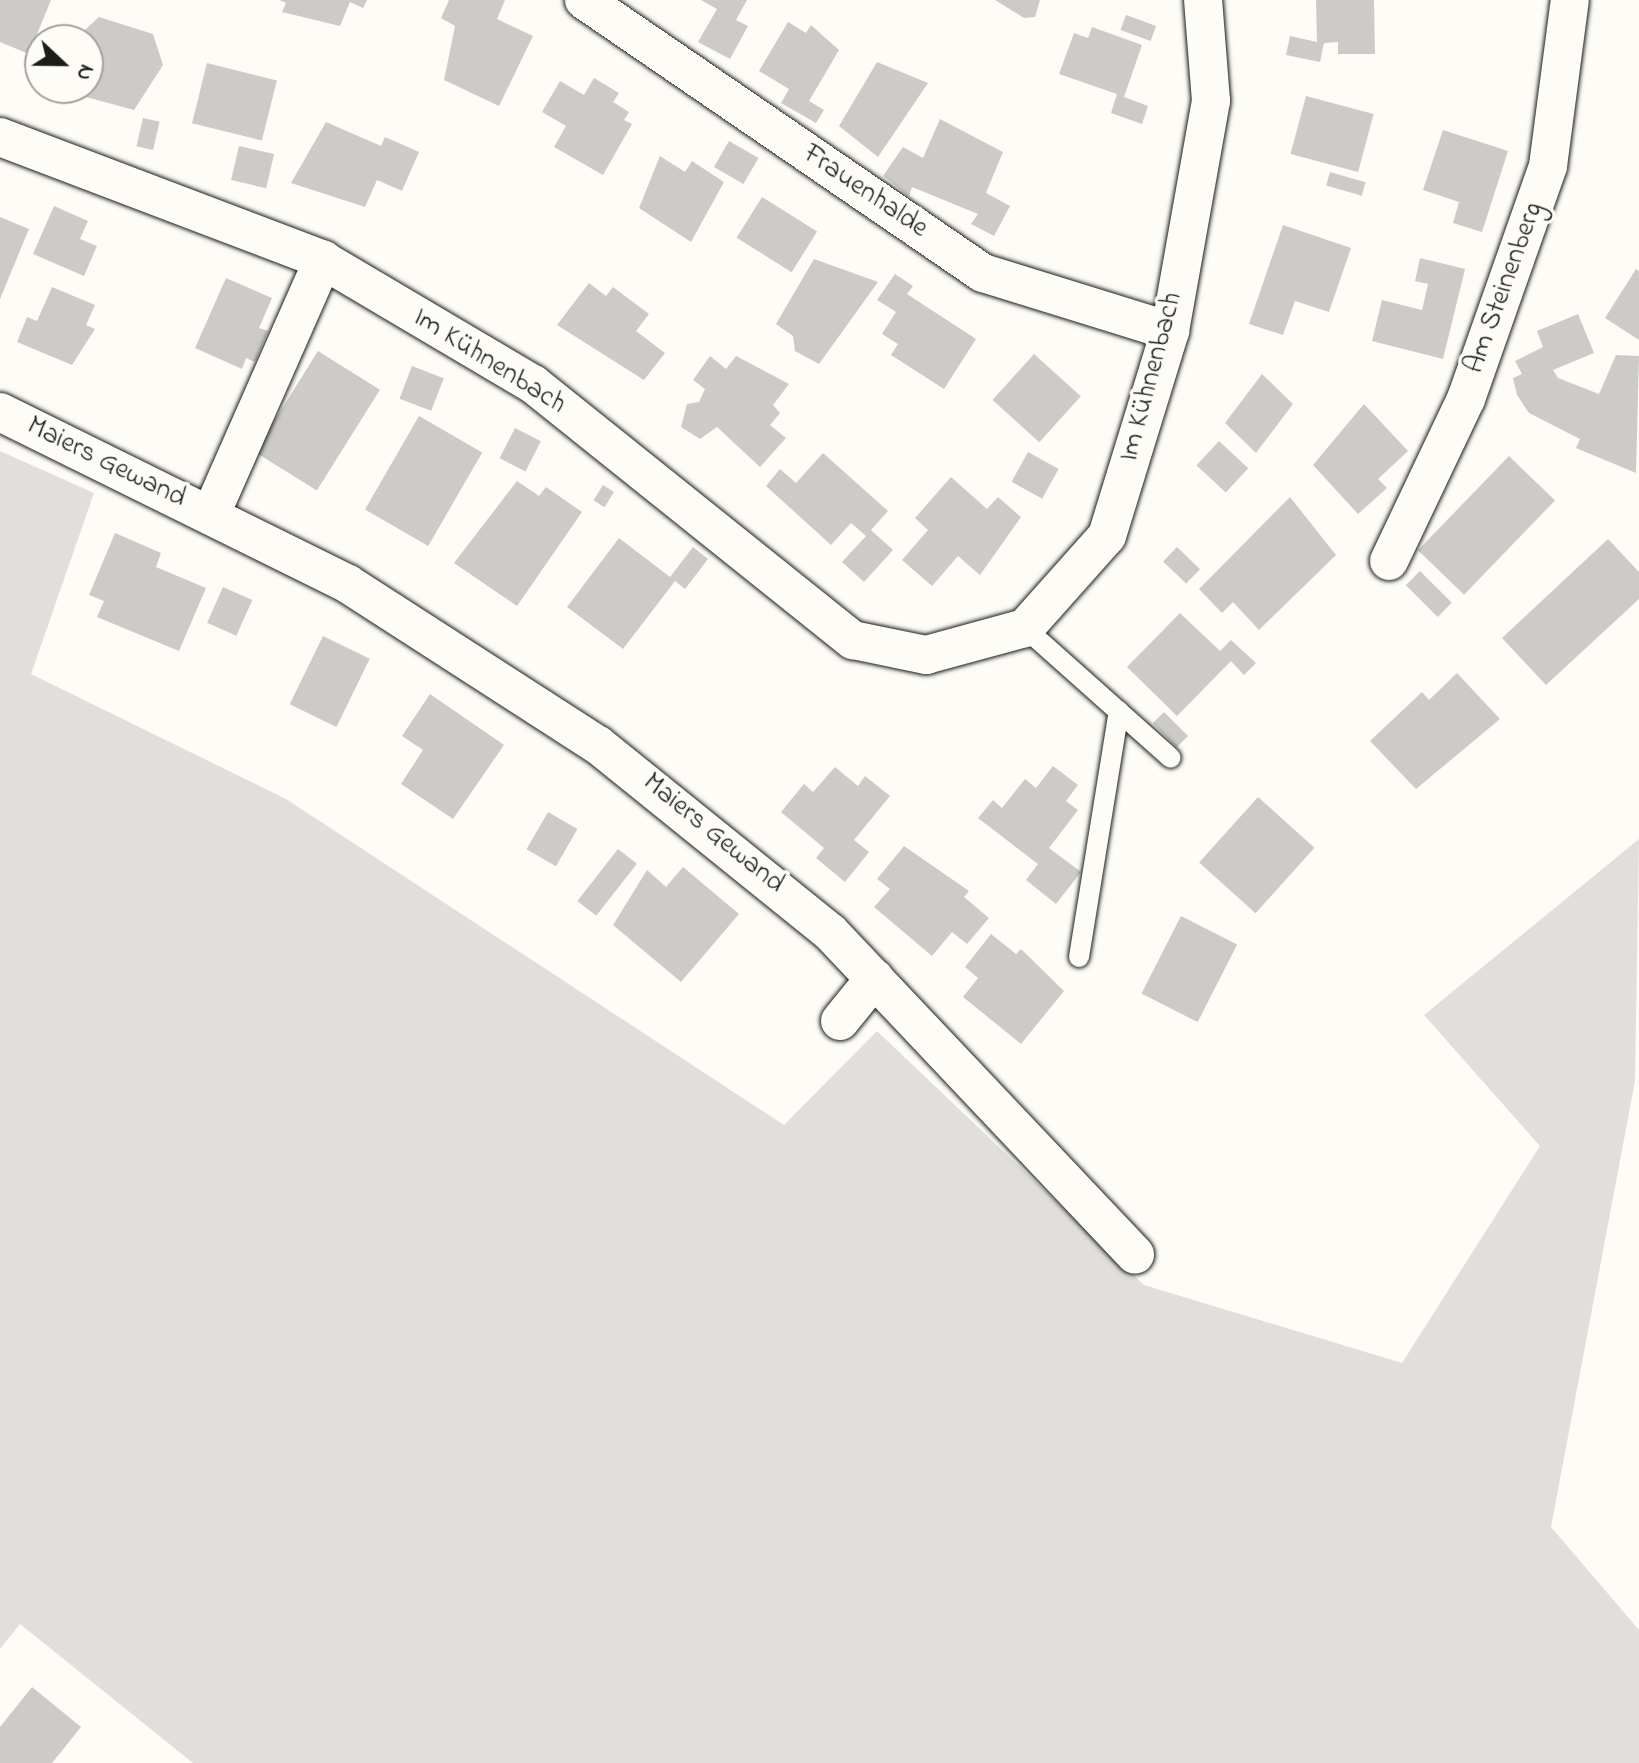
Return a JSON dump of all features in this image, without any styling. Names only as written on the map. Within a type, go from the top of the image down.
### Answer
[{"type":"street","name":"Frauenhalde","points":[[584,0],[983,273],[1170,331]]},
{"type":"street","name":"Im Kühnenbach","points":[[0,137],[323,260],[533,384],[853,640],[926,655],[1025,628],[1107,536],[1170,331],[1211,101],[1203,0]]},
{"type":"street","name":"Am Steinenberg","points":[[1389,561],[1466,399],[1548,166],[1570,0]]},
{"type":"street","name":"Maiers Gewand","points":[[211,514],[323,260]]},
{"type":"street","name":"Maiers Gewand","points":[[0,412],[211,514],[488,668],[709,828],[875,978],[1135,1254]]},
{"type":"street","points":[[840,1021],[875,978]]},
{"type":"lane","points":[[1025,628],[1171,758]]},
{"type":"lane","points":[[1079,957],[1119,711]]},
{"type":"shaded area","points":[[0,451],[94,493],[31,674],[286,799],[784,1125],[877,1031],[1144,1285],[1402,1363],[1540,1146],[1424,1015],[1639,839],[1635,1081],[1551,1527],[1639,1630],[1639,1763],[193,1763],[20,1624],[0,1649]]},
{"type":"building","points":[[0,0],[51,0],[41,24],[24,24],[24,52],[0,42]]},
{"type":"building","points":[[279,0],[367,0],[363,8],[350,2],[340,26],[282,12],[286,3]]},
{"type":"building","points":[[449,0],[505,0],[497,19],[533,36],[499,106],[444,80],[455,26],[441,18]]},
{"type":"building","points":[[701,0],[747,0],[736,20],[748,26],[730,59],[698,42],[717,9]]},
{"type":"building","points":[[995,0],[1040,0],[1035,17],[1024,18]]},
{"type":"building","points":[[1316,0],[1374,0],[1375,54],[1338,54],[1338,42],[1324,43],[1320,62],[1286,55],[1290,36],[1317,42]]},
{"type":"building","points":[[1126,15],[1156,26],[1151,41],[1121,30]]},
{"type":"building","points":[[99,17],[153,34],[163,65],[134,110],[104,102],[104,24],[91,24]]},
{"type":"building","points":[[788,22],[806,33],[811,25],[839,50],[809,101],[824,110],[816,123],[781,103],[789,89],[759,71]]},
{"type":"building","points":[[1092,27],[1142,45],[1124,97],[1148,106],[1142,124],[1111,113],[1117,94],[1059,74],[1074,33],[1088,38]]},
{"type":"building","points":[[877,62],[928,83],[878,157],[839,126]]},
{"type":"building","points":[[207,63],[277,80],[262,141],[192,123]]},
{"type":"building","points":[[594,78],[619,93],[613,102],[629,112],[624,120],[632,124],[603,175],[554,147],[566,126],[542,112],[560,81],[584,95]]},
{"type":"building","points":[[1306,96],[1374,114],[1358,172],[1290,154]]},
{"type":"building","points":[[143,118],[160,122],[153,150],[136,146]]},
{"type":"building","points":[[940,119],[1003,152],[986,193],[1010,206],[994,236],[971,224],[978,214],[912,187],[909,196],[883,176],[903,147],[923,158]]},
{"type":"building","points":[[326,122],[381,146],[385,137],[419,152],[402,191],[377,180],[365,207],[291,183]]},
{"type":"building","points":[[1443,130],[1508,151],[1482,232],[1453,223],[1459,202],[1423,190]]},
{"type":"building","points":[[729,141],[758,158],[743,184],[714,167]]},
{"type":"building","points":[[239,146],[274,154],[266,188],[231,180]]},
{"type":"building","points":[[660,156],[685,172],[692,161],[724,182],[691,242],[639,208]]},
{"type":"building","points":[[1330,172],[1366,182],[1362,196],[1326,185]]},
{"type":"building","points":[[762,197],[817,231],[792,272],[737,238]]},
{"type":"building","points":[[54,206],[88,221],[80,239],[97,246],[84,276],[33,254]]},
{"type":"building","points":[[0,217],[29,229],[0,299]]},
{"type":"building","points":[[1283,225],[1351,248],[1329,312],[1295,301],[1283,335],[1249,324]]},
{"type":"building","points":[[1420,258],[1465,269],[1443,359],[1372,341],[1382,300],[1422,310],[1428,284],[1415,281]]},
{"type":"building","points":[[814,259],[878,282],[819,364],[795,351],[793,336],[776,324]]},
{"type":"building","points":[[1636,269],[1639,271],[1639,340],[1605,318]]},
{"type":"building","points":[[895,274],[913,286],[907,294],[976,339],[944,389],[891,355],[898,344],[882,334],[896,312],[877,300]]},
{"type":"building","points":[[226,278],[272,298],[259,328],[268,331],[255,362],[246,358],[242,369],[195,348]]},
{"type":"building","points":[[589,283],[606,296],[613,287],[649,314],[636,331],[665,353],[644,380],[557,325]]},
{"type":"building","points":[[52,287],[95,305],[86,325],[95,329],[72,365],[17,342],[27,317],[37,321]]},
{"type":"building","points":[[1578,314],[1594,353],[1553,370],[1558,378],[1599,394],[1616,355],[1639,356],[1636,473],[1576,448],[1580,439],[1529,413],[1517,395],[1513,378],[1522,374],[1515,361],[1543,347],[1537,331]]},
{"type":"building","points":[[318,351],[380,390],[317,491],[255,452]]},
{"type":"building","points":[[1034,354],[1081,396],[1039,442],[993,400]]},
{"type":"building","points":[[710,356],[726,369],[736,356],[789,384],[773,405],[780,413],[770,425],[786,438],[760,467],[717,427],[700,439],[681,427],[687,404],[699,402],[705,389],[693,380]]},
{"type":"building","points":[[412,366],[444,378],[431,411],[399,399]]},
{"type":"building","points":[[1262,374],[1293,404],[1256,453],[1225,423]]},
{"type":"building","points":[[1364,404],[1408,451],[1378,479],[1387,488],[1358,514],[1313,465]]},
{"type":"building","points":[[419,416],[482,452],[428,546],[365,510]]},
{"type":"building","points":[[515,428],[541,441],[525,471],[500,458]]},
{"type":"building","points":[[1219,441],[1248,468],[1226,492],[1196,465]]},
{"type":"building","points":[[1028,452],[1059,469],[1042,499],[1012,482]]},
{"type":"building","points":[[823,453],[888,511],[871,530],[893,550],[864,582],[842,562],[866,536],[851,523],[831,545],[766,486],[780,469],[796,483]]},
{"type":"building","points":[[1509,456],[1555,500],[1464,595],[1418,550]]},
{"type":"building","points":[[951,477],[987,509],[998,497],[1021,517],[980,575],[958,556],[932,586],[902,560],[928,530],[915,518]]},
{"type":"building","points":[[517,481],[539,496],[546,487],[582,512],[517,606],[454,563]]},
{"type":"building","points":[[603,485],[614,492],[604,507],[593,500]]},
{"type":"building","points":[[1290,497],[1336,555],[1259,630],[1233,602],[1222,613],[1199,589]]},
{"type":"building","points":[[115,533],[161,553],[156,567],[206,588],[179,651],[97,617],[104,601],[89,595]]},
{"type":"building","points":[[619,538],[670,577],[693,547],[708,559],[685,589],[675,581],[623,649],[567,607]]},
{"type":"building","points":[[1608,539],[1639,572],[1639,599],[1546,685],[1502,638]]},
{"type":"building","points":[[1177,547],[1200,569],[1186,584],[1163,561]]},
{"type":"building","points":[[1420,571],[1452,603],[1438,617],[1406,585]]},
{"type":"building","points":[[223,587],[252,600],[236,636],[207,623]]},
{"type":"building","points":[[1180,613],[1220,651],[1231,640],[1256,663],[1244,675],[1231,661],[1177,716],[1127,667]]},
{"type":"building","points":[[323,636],[370,659],[336,727],[290,704]]},
{"type":"building","points":[[1457,673],[1500,719],[1416,789],[1370,741],[1422,692],[1429,700]]},
{"type":"building","points":[[430,694],[504,745],[453,819],[401,784],[423,750],[402,736]]},
{"type":"building","points":[[1164,712],[1188,736],[1177,747],[1153,723]]},
{"type":"building","points":[[1053,766],[1078,785],[1066,801],[1078,810],[1049,848],[1081,872],[1056,904],[1026,880],[1038,864],[978,818],[993,800],[1002,808],[1025,779],[1036,788]]},
{"type":"building","points":[[835,767],[858,786],[865,776],[890,796],[854,840],[869,852],[845,882],[816,858],[824,848],[781,812],[804,784],[813,792]]},
{"type":"building","points":[[1258,797],[1314,848],[1256,913],[1199,862]]},
{"type":"building","points":[[548,812],[577,829],[556,866],[526,849]]},
{"type":"building","points":[[904,846],[969,891],[964,897],[989,918],[967,944],[952,932],[932,956],[874,907],[890,889],[877,879]]},
{"type":"building","points":[[618,849],[637,864],[596,916],[577,901]]},
{"type":"building","points":[[683,867],[739,914],[681,982],[613,925],[647,870],[666,887]]},
{"type":"building","points":[[1181,916],[1237,945],[1198,1022],[1142,994]]},
{"type":"building","points":[[991,934],[1016,954],[1021,949],[1064,991],[1021,1044],[963,997],[978,978],[965,967]]},
{"type":"building","points":[[32,1687],[81,1727],[52,1763],[0,1763],[0,1727]]}]
